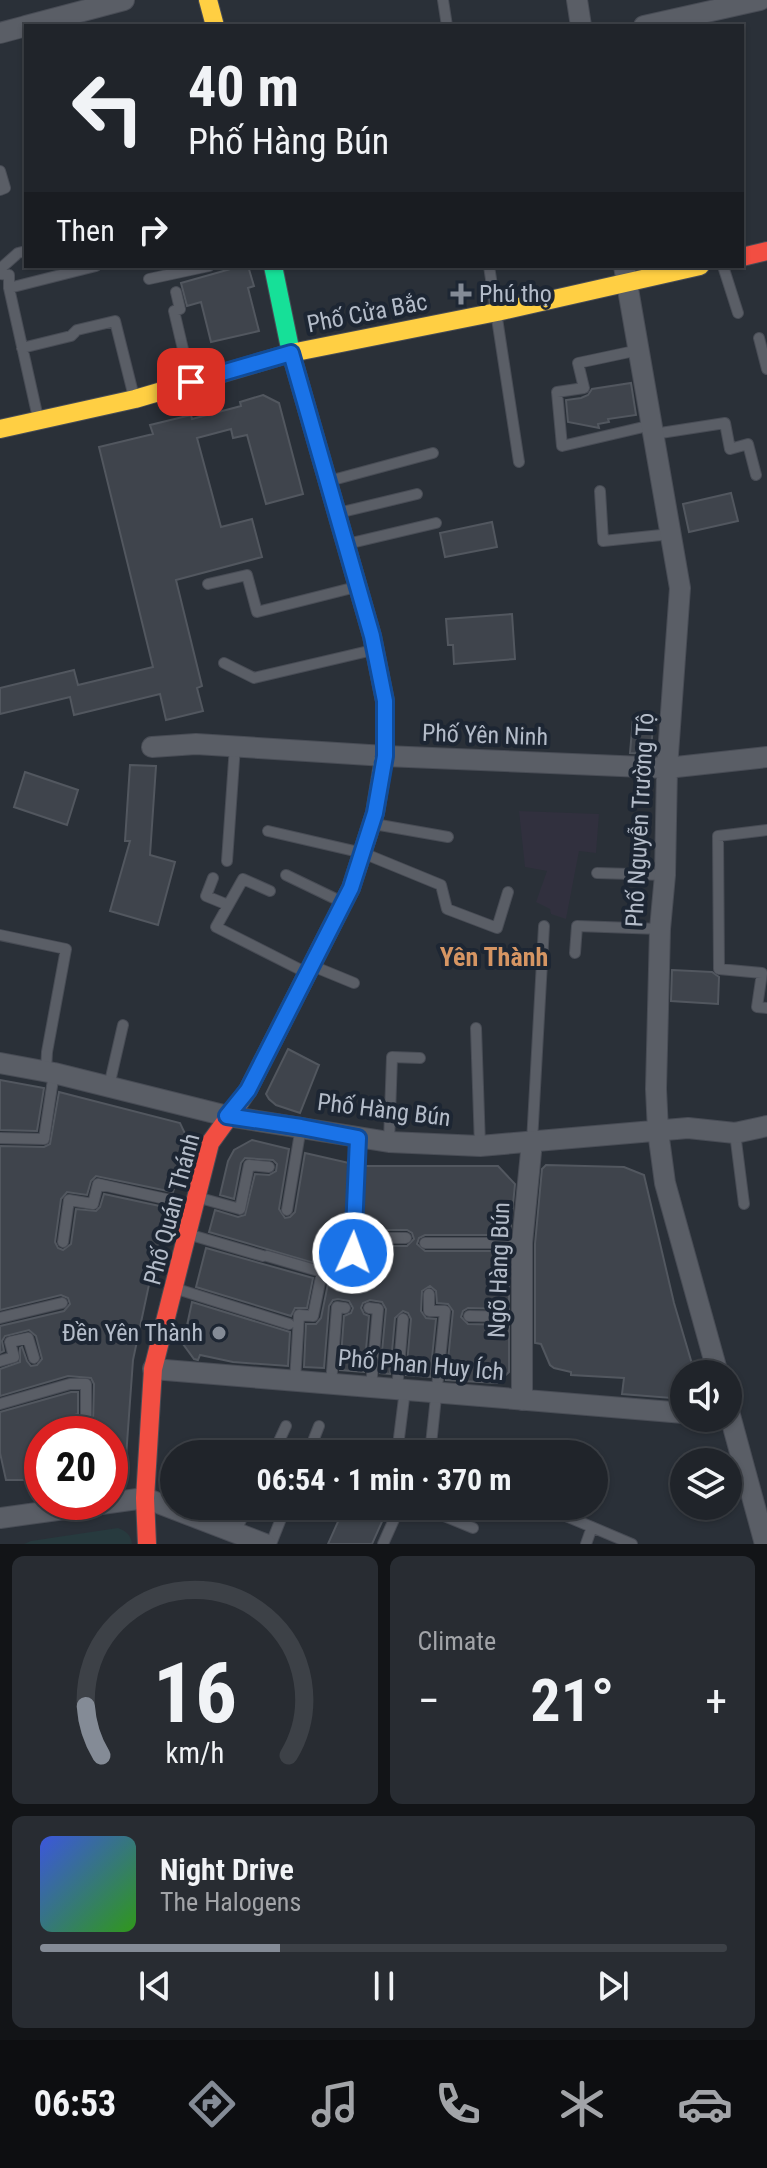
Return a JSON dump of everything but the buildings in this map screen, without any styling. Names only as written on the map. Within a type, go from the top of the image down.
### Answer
[{"type":"main road","points":[[208,0],[214,24]]},
{"type":"main road","points":[[744,257],[767,251]]},
{"type":"main road","name":"Phố Quán Thánh","points":[[147,1544],[145,1498],[153,1369],[210,1143],[248,1090],[344,903],[372,823],[385,756],[385,701],[375,649],[291,353],[276,268]]},
{"type":"main road","name":"Phố Cửa Bắc","points":[[0,429],[135,399],[291,353],[497,312],[626,274],[682,268]]},
{"type":"street","points":[[34,24],[124,0]]},
{"type":"street","points":[[577,0],[581,24]]},
{"type":"street","points":[[653,24],[760,0]]},
{"type":"street","points":[[0,33],[24,27]]},
{"type":"street","name":"Phố Nguyễn Trường Tộ","points":[[626,274],[680,588],[667,768],[665,875],[660,929],[656,1089],[658,1131],[665,1183],[714,1360]]},
{"type":"street","name":"Phố Yên Ninh","points":[[152,747],[196,744],[667,768],[767,757]]},
{"type":"street","name":"Phố Hàng Bún","points":[[0,1063],[50,1072],[227,1116],[389,1142],[480,1146],[688,1128],[735,1133],[767,1126]]},
{"type":"street","name":"Ngõ Hàng Bún","points":[[522,1400],[522,1243],[532,1142]]},
{"type":"street","name":"Phố Phan Huy Ích","points":[[153,1369],[670,1412]]},
{"type":"street","points":[[742,1491],[765,1544]]},
{"type":"street","points":[[0,1518],[145,1498],[268,1544]]},
{"type":"lane","points":[[443,0],[447,24]]},
{"type":"lane","points":[[0,171],[5,188],[0,190]]},
{"type":"lane","points":[[24,252],[18,253],[0,272],[9,275],[6,292],[38,420]]},
{"type":"lane","points":[[6,292],[89,268]]},
{"type":"lane","points":[[149,279],[184,268]]},
{"type":"lane","points":[[489,268],[519,462]]},
{"type":"lane","points":[[724,268],[738,313]]},
{"type":"lane","points":[[176,292],[180,309],[174,311],[191,382]]},
{"type":"lane","points":[[22,348],[115,321],[135,399]]},
{"type":"lane","points":[[759,338],[767,369]]},
{"type":"lane","points":[[639,350],[578,363],[584,388],[557,392],[562,446],[653,430],[725,423],[730,449],[748,444],[756,475]]},
{"type":"lane","points":[[327,482],[433,453]]},
{"type":"lane","points":[[600,491],[603,541],[671,534]]},
{"type":"lane","points":[[336,514],[417,494]]},
{"type":"lane","points":[[345,545],[436,523]]},
{"type":"lane","points":[[208,584],[247,575],[257,612],[358,587]]},
{"type":"lane","points":[[224,663],[254,678],[375,649]]},
{"type":"lane","points":[[227,861],[235,746]]},
{"type":"lane","points":[[372,823],[448,837]]},
{"type":"lane","points":[[767,830],[718,836],[719,969],[762,973],[757,1007],[767,1008]]},
{"type":"lane","points":[[268,831],[363,853],[441,885],[447,909],[497,928],[508,892]]},
{"type":"lane","points":[[597,873],[665,875]]},
{"type":"lane","points":[[286,875],[344,903]]},
{"type":"lane","points":[[213,878],[206,896],[228,905]]},
{"type":"lane","points":[[270,891],[243,879],[216,927],[310,970],[354,983]]},
{"type":"lane","points":[[532,1142],[544,926]]},
{"type":"lane","points":[[575,953],[577,926],[660,929]]},
{"type":"lane","points":[[0,935],[66,949],[47,1052],[50,1072],[44,1139],[0,1138]]},
{"type":"lane","points":[[109,1086],[123,1025]]},
{"type":"lane","points":[[476,1028],[480,1146]]},
{"type":"lane","points":[[389,1142],[392,1057],[420,1058]]},
{"type":"lane","points":[[287,1210],[301,1127]]},
{"type":"lane","points":[[735,1133],[744,1204]]},
{"type":"lane","points":[[353,1253],[358,1138]]},
{"type":"lane","points":[[63,1242],[69,1200],[93,1204],[98,1184],[240,1209],[249,1165],[269,1167]]},
{"type":"lane","points":[[189,1234],[322,1272],[313,1316],[299,1315],[295,1381]]},
{"type":"lane","points":[[354,1238],[406,1238]]},
{"type":"lane","points":[[425,1243],[522,1243]]},
{"type":"lane","points":[[175,1289],[289,1324]]},
{"type":"lane","points":[[429,1294],[429,1311],[445,1311],[432,1440]]},
{"type":"lane","points":[[0,1318],[62,1303]]},
{"type":"lane","points":[[331,1384],[337,1307],[345,1308]]},
{"type":"lane","points":[[369,1308],[378,1309],[371,1387]]},
{"type":"lane","points":[[469,1316],[522,1317]]},
{"type":"lane","points":[[398,1440],[403,1319]]},
{"type":"lane","points":[[0,1361],[14,1357],[10,1342],[28,1338],[34,1358]]},
{"type":"lane","points":[[0,1404],[70,1384],[86,1384],[86,1416]]},
{"type":"lane","points":[[280,1440],[286,1426]]},
{"type":"lane","points":[[314,1440],[319,1426]]},
{"type":"lane","points":[[235,1532],[241,1520]]},
{"type":"lane","points":[[268,1544],[279,1520]]},
{"type":"lane","points":[[383,1544],[394,1520]]},
{"type":"lane","points":[[454,1520],[473,1528]]},
{"type":"lane","points":[[575,1520],[632,1544]]},
{"type":"lane","points":[[586,1544],[592,1527]]},
{"type":"shaded area","points":[[519,811],[599,814],[596,853],[579,851],[566,919],[551,914],[550,909],[536,902],[547,871],[525,867]]},
{"type":"green space","points":[[118,1528],[128,1534],[132,1544],[24,1544],[31,1541]]},
{"type":"traffic: fast","points":[[273,268],[291,353],[372,636],[385,701],[385,751]]},
{"type":"traffic: slow","points":[[208,0],[214,24]]},
{"type":"traffic: slow","points":[[0,429],[135,399],[291,353],[497,312],[691,268]]},
{"type":"traffic: slow","points":[[239,1103],[351,888],[375,813],[385,751]]},
{"type":"traffic: jam","points":[[744,257],[767,251]]},
{"type":"traffic: jam","points":[[147,1544],[145,1498],[153,1369],[210,1143],[239,1103]]},
{"type":"place","name":"Phú thọ","points":[[461,294]]},
{"type":"place","name":"Đền Yên Thành","points":[[219,1333]]},
{"type":"district","name":"Yên Thành","points":[[494,957]]},
{"type":"route","points":[[191,382],[291,353],[372,636],[385,701],[385,756],[375,813],[351,888],[248,1090],[227,1116],[358,1138],[353,1253]]}]
